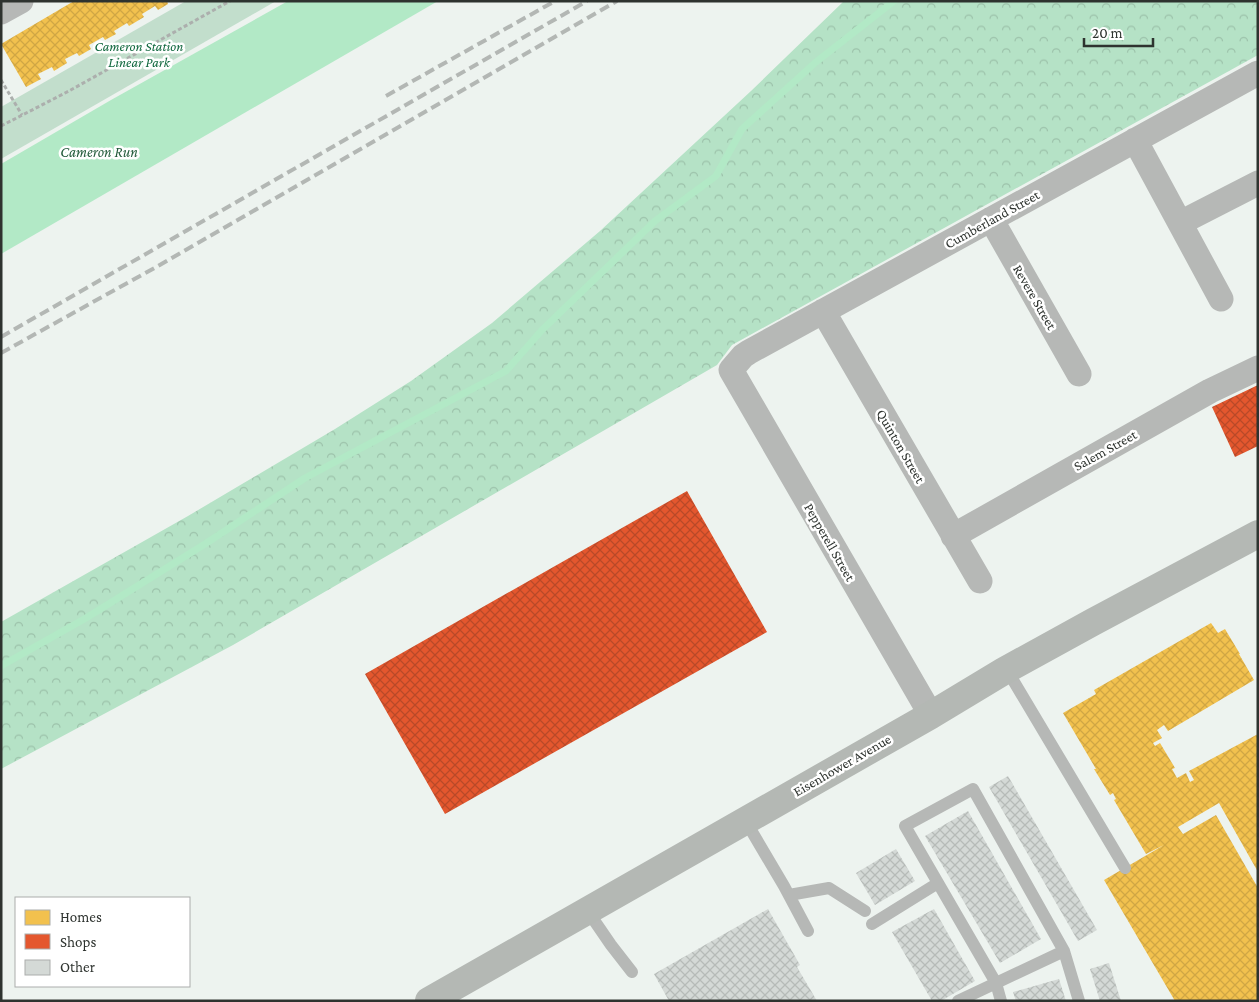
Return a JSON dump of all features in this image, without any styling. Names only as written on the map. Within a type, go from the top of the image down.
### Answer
[{"type":"main road","name":"Eisenhower Avenue","points":[[429,1001],[1007,670],[1258,534]]},
{"type":"street","points":[[1,12],[21,1]]},
{"type":"street","name":"Cumberland Street","points":[[731,370],[749,352],[1258,73]]},
{"type":"street","points":[[1135,140],[1221,299]]},
{"type":"street","points":[[1180,223],[1258,183]]},
{"type":"street","name":"Revere Street","points":[[991,220],[1079,374]]},
{"type":"street","name":"Quinton Street","points":[[823,311],[980,581]]},
{"type":"street","name":"Salem Street","points":[[953,536],[1210,391],[1258,368]]},
{"type":"street","name":"Pepperell Street","points":[[731,370],[930,715]]},
{"type":"lane","points":[[1007,670],[1125,868]]},
{"type":"lane","points":[[1001,1001],[996,983],[905,826],[973,789],[1064,950],[1079,1001]]},
{"type":"lane","points":[[745,820],[808,931]]},
{"type":"lane","points":[[872,924],[938,883]]},
{"type":"lane","points":[[789,895],[829,888],[866,911]]},
{"type":"lane","points":[[587,910],[611,946],[632,972]]},
{"type":"lane","points":[[958,1001],[1064,950]]},
{"type":"path","points":[[1,126],[69,91],[228,2]]},
{"type":"path","points":[[1,80],[22,115]]},
{"type":"green space","name":"Cameron Station Linear Park","points":[[186,1],[276,1],[1,159],[1,107]]},
{"type":"green space","points":[[844,1],[1258,1],[1258,55],[732,345],[717,365],[233,645],[1,769],[1,622],[188,516],[335,429],[411,381],[492,323],[600,231],[751,91]]},
{"type":"water","name":"Cameron Run","points":[[288,1],[438,1],[1,254],[1,164]]},
{"type":"building: Homes","points":[[74,1],[167,1],[168,4],[158,10],[155,6],[142,14],[144,17],[129,26],[127,23],[114,31],[116,34],[105,40],[103,37],[89,45],[91,49],[79,56],[77,53],[65,59],[67,63],[54,71],[52,67],[38,74],[41,79],[26,87],[1,44]]},
{"type":"building: Homes","points":[[1211,623],[1218,633],[1225,629],[1254,680],[1168,731],[1164,725],[1157,730],[1162,738],[1153,743],[1155,746],[1160,743],[1175,768],[1172,769],[1177,778],[1186,773],[1190,782],[1194,780],[1189,771],[1258,734],[1258,872],[1219,803],[1178,827],[1183,834],[1216,815],[1258,888],[1258,1001],[1175,1001],[1104,880],[1164,845],[1146,854],[1114,800],[1116,799],[1113,793],[1110,795],[1063,713],[1096,694],[1094,690]]},
{"type":"building: Shops","points":[[1258,385],[1258,446],[1235,457],[1212,407]]},
{"type":"building: Shops","points":[[687,491],[767,632],[445,814],[365,674]]},
{"type":"building: Other","points":[[1008,776],[1097,930],[1078,941],[989,787]]},
{"type":"building: Other","points":[[968,811],[1041,939],[1000,963],[925,836]]},
{"type":"building: Other","points":[[896,849],[915,881],[875,905],[856,873]]},
{"type":"building: Other","points":[[768,909],[800,965],[797,967],[817,1001],[669,1001],[654,974]]},
{"type":"building: Other","points":[[934,909],[975,981],[941,1001],[932,1001],[892,932]]},
{"type":"building: Other","points":[[1109,963],[1121,1001],[1100,1001],[1090,969]]},
{"type":"building: Other","points":[[1059,979],[1066,1001],[1016,1001],[1013,992]]},
{"type":"waterway","points":[[1,666],[86,618],[205,544],[305,478],[506,371],[542,330],[655,221],[716,176],[742,129],[816,62],[894,1]]},
{"type":"railway","points":[[386,96],[555,1]]},
{"type":"railway","points":[[1,337],[587,1]]},
{"type":"railway","points":[[1,353],[158,266],[617,1]]}]
